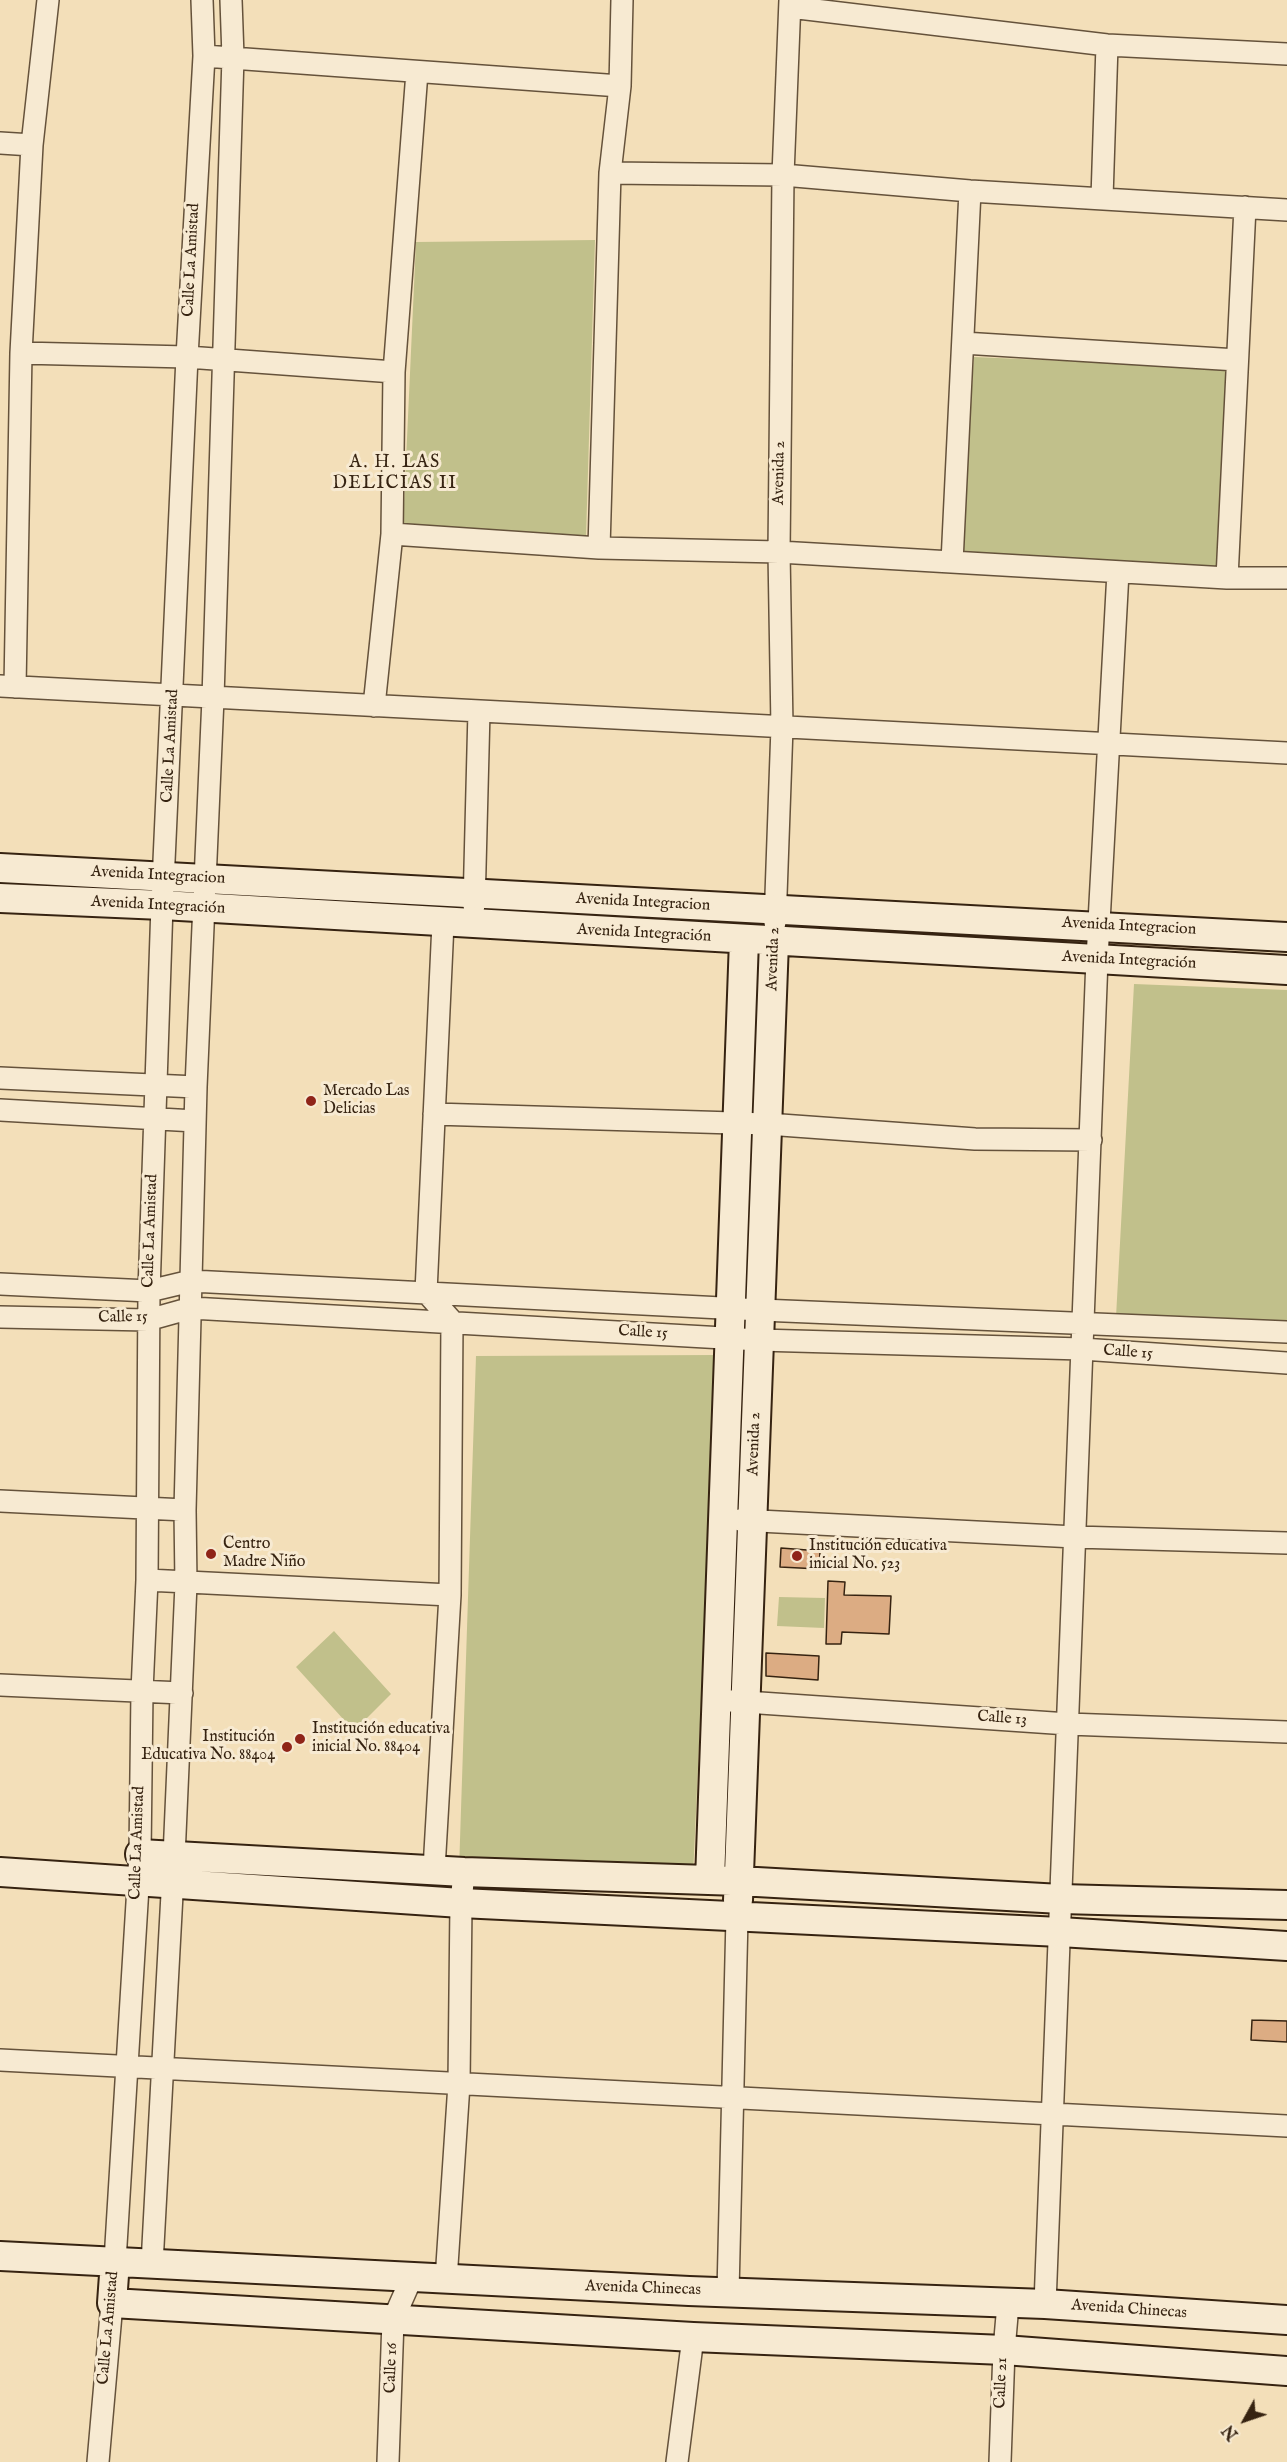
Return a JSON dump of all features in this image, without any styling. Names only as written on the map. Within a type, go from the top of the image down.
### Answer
[{"type":"main road","name":"Avenida Integracion","points":[[0,868],[1099,925],[1287,937]]},
{"type":"main road","name":"Avenida Integración","points":[[0,898],[204,907],[443,923],[1287,970]]},
{"type":"main road","name":"Avenida 2","points":[[710,1880],[744,940]]},
{"type":"main road","name":"Avenida 2","points":[[737,1917],[774,942]]},
{"type":"main road","points":[[0,1872],[139,1867],[461,1903],[1060,1932],[1287,1946]]},
{"type":"main road","points":[[174,1870],[434,1869],[464,1872],[739,1881],[1061,1899],[1287,1905]]},
{"type":"main road","name":"Avenida Chinecas","points":[[0,2256],[446,2280],[1045,2304],[1287,2320]]},
{"type":"main road","name":"Calle La Amistad","points":[[112,2303],[115,2261]]},
{"type":"main road","points":[[112,2303],[693,2337],[1004,2350],[1287,2371]]},
{"type":"street","points":[[48,0],[32,145],[7,687],[1287,753]]},
{"type":"street","name":"Calle La Amistad","points":[[115,2261],[139,1867],[142,1691],[147,1580],[148,1320],[158,1086],[162,905],[174,695],[187,357],[204,56],[202,0]]},
{"type":"street","name":"Calle La Amistad","points":[[152,2264],[161,2068],[174,1870],[186,1584],[185,1510],[196,1087],[213,698],[234,57],[231,0]]},
{"type":"street","points":[[599,548],[610,172],[620,86],[622,0]]},
{"type":"street","points":[[790,3],[1107,45],[1287,54]]},
{"type":"street","name":"Avenida 2","points":[[774,942],[782,727],[778,552],[783,175],[790,3]]},
{"type":"street","points":[[1102,198],[1107,45]]},
{"type":"street","points":[[204,56],[620,86]]},
{"type":"street","points":[[374,706],[392,534],[394,372],[417,72]]},
{"type":"street","points":[[0,143],[32,145]]},
{"type":"street","points":[[610,172],[783,175],[970,191],[1287,210]]},
{"type":"street","points":[[952,562],[970,191]]},
{"type":"street","points":[[1227,578],[1245,207]]},
{"type":"street","points":[[963,343],[1237,360]]},
{"type":"street","points":[[21,353],[187,357],[394,372]]},
{"type":"street","points":[[392,534],[599,548],[778,552],[1227,578],[1287,578]]},
{"type":"street","points":[[1045,2304],[1097,958],[1118,572]]},
{"type":"street","points":[[474,924],[479,711]]},
{"type":"street","points":[[434,1869],[450,1595],[452,1321],[426,1292],[443,923]]},
{"type":"street","points":[[0,1078],[196,1087]]},
{"type":"street","points":[[0,1110],[195,1121]]},
{"type":"street","points":[[434,1114],[767,1125],[975,1139],[1091,1140]]},
{"type":"street","points":[[0,1284],[149,1291],[191,1281],[760,1310],[1287,1332]]},
{"type":"street","name":"Calle 15","points":[[0,1317],[148,1320],[191,1308],[759,1340],[1082,1349],[1287,1363]]},
{"type":"street","points":[[0,1501],[185,1510]]},
{"type":"street","points":[[723,1519],[1075,1537],[1287,1543]]},
{"type":"street","points":[[147,1580],[186,1584],[450,1595]]},
{"type":"street","points":[[0,1685],[182,1693]]},
{"type":"street","name":"Calle 13","points":[[717,1700],[1068,1724],[1287,1732]]},
{"type":"street","points":[[446,2280],[459,2084],[461,1903],[464,1872]]},
{"type":"street","points":[[728,2292],[737,1917]]},
{"type":"street","points":[[0,2060],[1287,2126]]},
{"type":"street","name":"Calle 16","points":[[388,2462],[393,2320],[412,2277]]},
{"type":"street","name":"Calle La Amistad","points":[[98,2462],[112,2303]]},
{"type":"street","name":"Calle 21","points":[[1000,2462],[1008,2304]]},
{"type":"street","points":[[677,2462],[693,2337]]},
{"type":"shaded area","points":[[595,240],[586,537],[403,526],[416,242]]},
{"type":"shaded area","points":[[974,357],[1228,368],[1218,570],[960,556]]},
{"type":"shaded area","points":[[1134,984],[1287,990],[1287,1327],[1116,1317]]},
{"type":"shaded area","points":[[717,1355],[693,1876],[459,1870],[476,1356]]},
{"type":"shaded area","points":[[779,1597],[825,1598],[824,1628],[777,1626]]},
{"type":"shaded area","points":[[334,1631],[391,1694],[354,1731],[296,1667]]},
{"type":"building","points":[[781,1548],[820,1551],[819,1569],[780,1567]]},
{"type":"building","points":[[828,1581],[845,1582],[844,1595],[891,1596],[889,1634],[842,1632],[841,1644],[826,1644]]},
{"type":"building","points":[[766,1653],[819,1656],[818,1680],[766,1676]]},
{"type":"building","points":[[1252,2020],[1287,2021],[1287,2042],[1251,2040]]},
{"type":"place","name":"Mercado Las Delicias","points":[[311,1101]]},
{"type":"place","name":"Centro Madre Niño","points":[[211,1554]]},
{"type":"place","name":"Institución educativa inicial No. 523","points":[[797,1556]]},
{"type":"place","name":"Institución educativa inicial No. 88404","points":[[300,1739]]},
{"type":"place","name":"Institución Educativa No. 88404","points":[[287,1747]]},
{"type":"district","name":"A. H. LAS DELICIAS II","points":[[395,473]]}]
